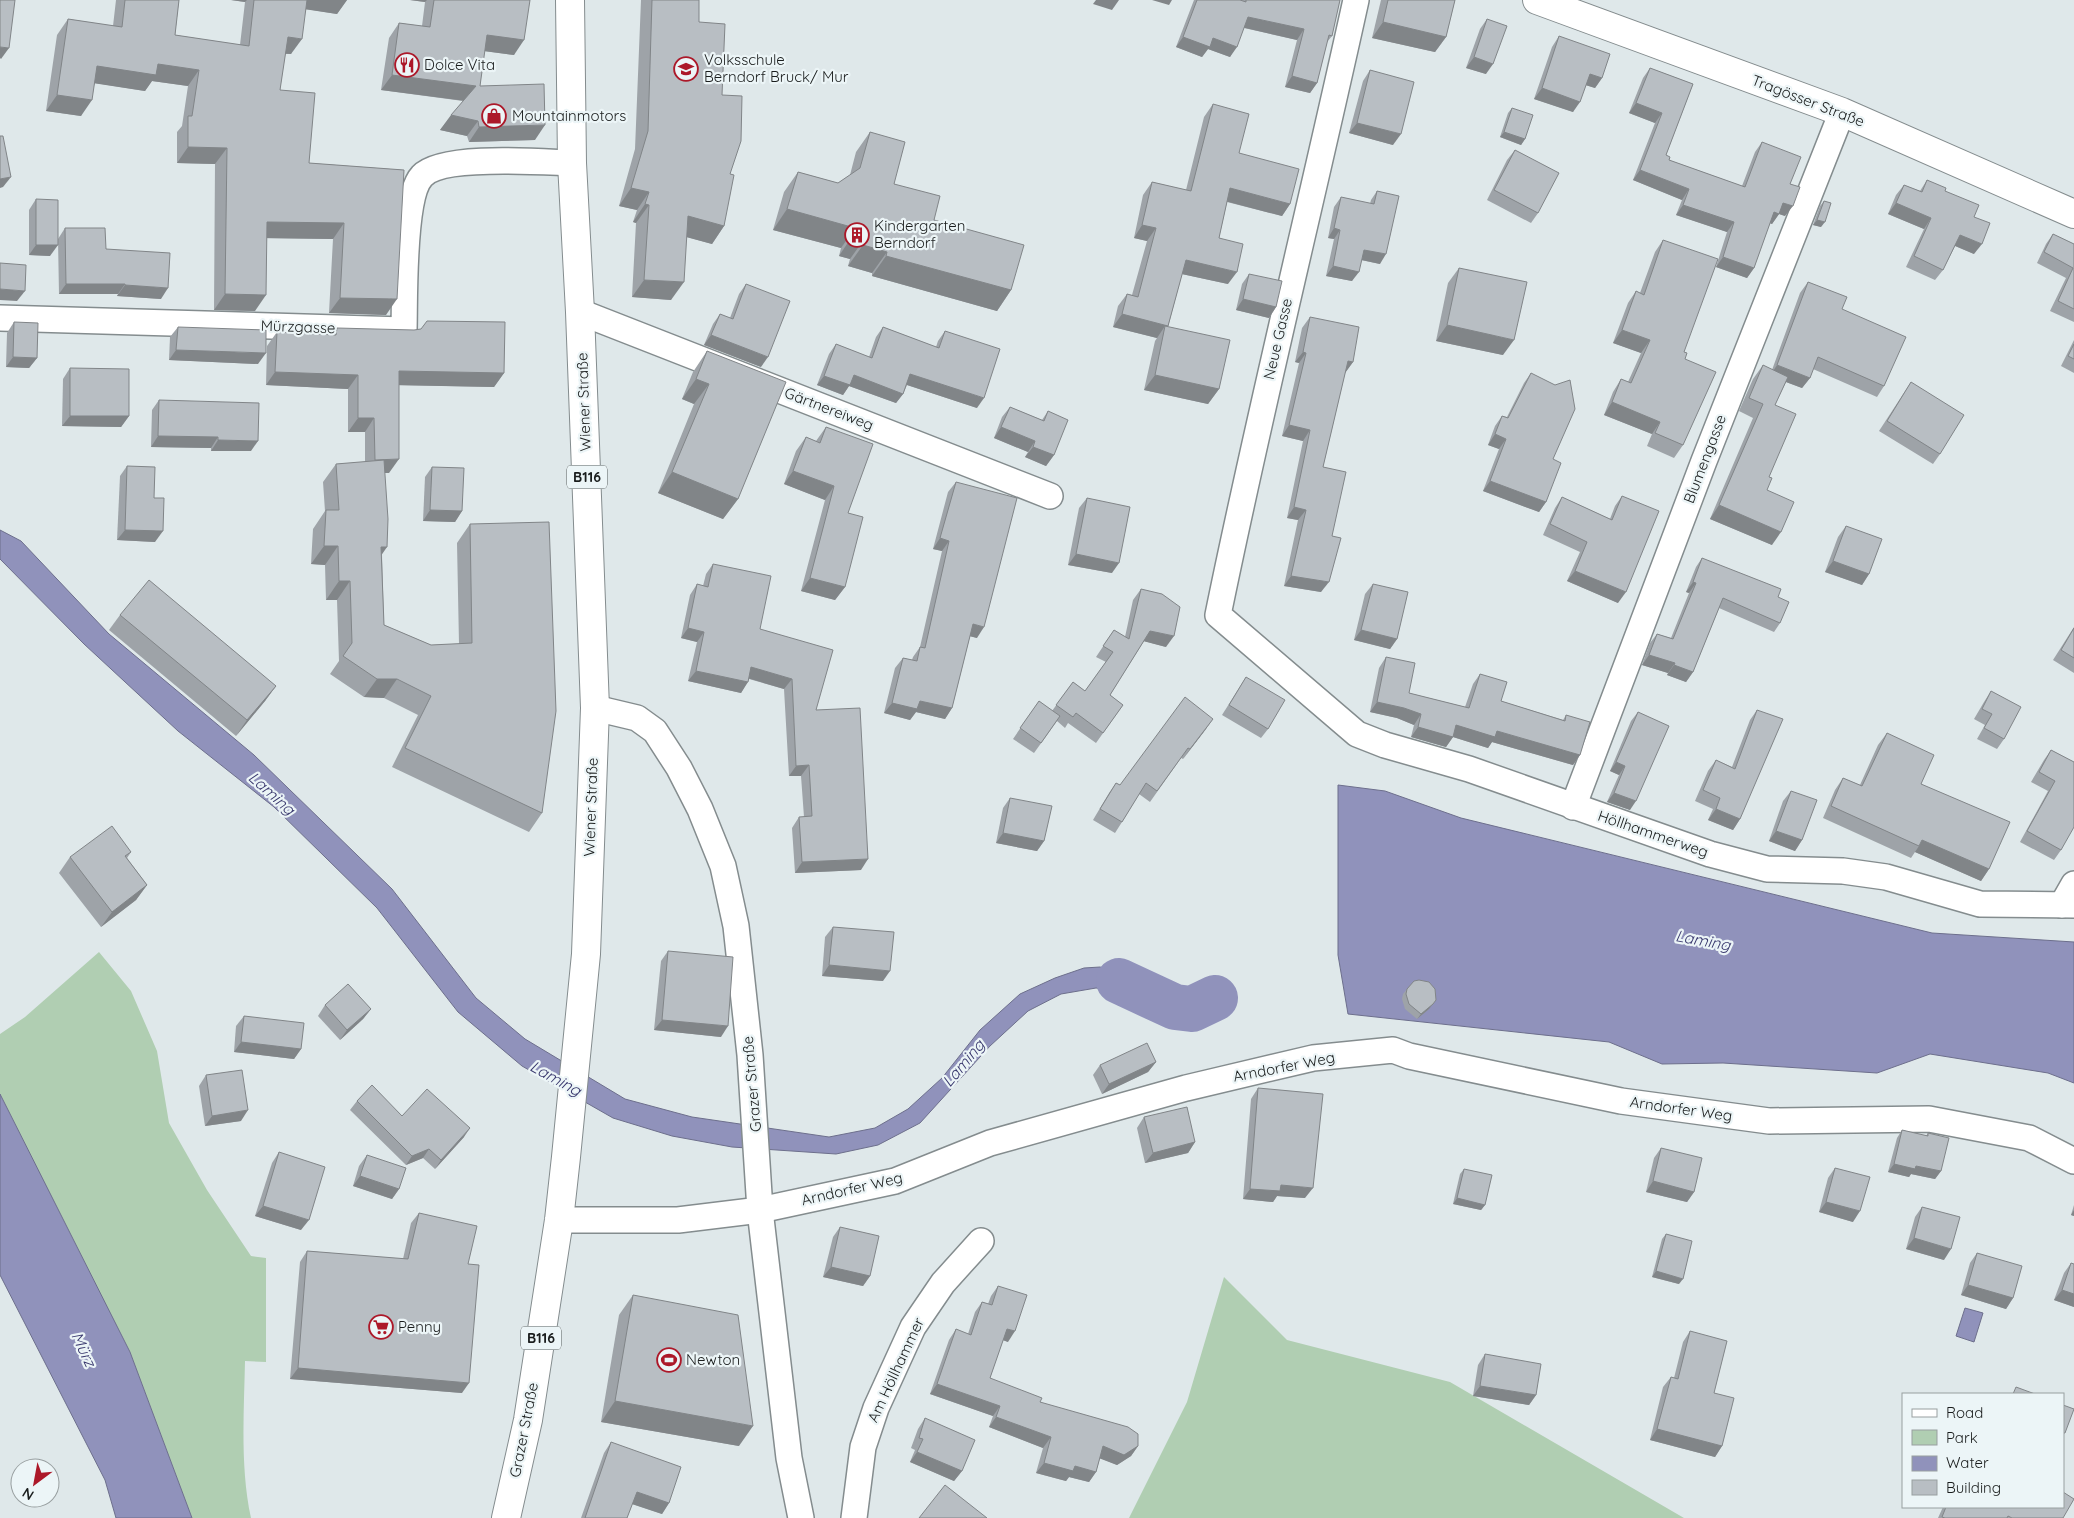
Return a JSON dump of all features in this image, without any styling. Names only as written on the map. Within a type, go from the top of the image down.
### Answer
[{"type":"main road","name":"Wiener Straße","points":[[570,0],[572,163],[580,312],[595,708],[586,954]]},
{"type":"main road","name":"Tragösser Straße","points":[[1537,0],[1842,112],[2074,214]]},
{"type":"main road","name":"Grazer Straße","points":[[506,1518],[528,1420],[558,1220],[586,954]]},
{"type":"street","name":"Neue Gasse","points":[[1267,657],[1218,615],[1246,478],[1356,0]]},
{"type":"street","name":"Blumengasse","points":[[1574,807],[1704,461],[1842,112]]},
{"type":"street","name":"Mürzgasse","points":[[0,318],[404,330],[408,216],[415,188],[421,177],[430,169],[464,162],[572,163]]},
{"type":"street","name":"Gärtnereiweg","points":[[580,312],[1050,496]]},
{"type":"street","name":"Höllhammerweg","points":[[1267,657],[1357,734],[1385,745],[1469,769],[1710,854],[1767,869],[1842,871],[1886,877],[1980,904],[2070,898]]},
{"type":"street","name":"Grazer Straße","points":[[595,708],[637,718],[655,731],[679,768],[700,809],[723,866],[736,926],[752,1081],[760,1210],[789,1458],[802,1518]]},
{"type":"street","name":"Arndorfer Weg","points":[[558,1220],[678,1220],[760,1210],[895,1181],[990,1143],[1186,1088],[1313,1058],[1393,1050],[1408,1056],[1621,1101],[1769,1121],[1929,1119],[2029,1138],[2074,1161]]},
{"type":"street","name":"Am Höllhammer","points":[[854,1518],[863,1446],[876,1408],[912,1327],[943,1283],[981,1241]]},
{"type":"green space","points":[[99,952],[131,991],[157,1051],[169,1123],[207,1190],[251,1256],[266,1258],[266,1362],[245,1361],[244,1459],[251,1518],[192,1518],[130,1352],[0,1094],[0,1034],[25,1017]]},
{"type":"green space","points":[[1224,1277],[1287,1340],[1450,1382],[1684,1518],[1129,1518],[1187,1402]]},
{"type":"water","points":[[0,530],[21,541],[109,634],[254,755],[392,889],[476,998],[525,1039],[625,1099],[692,1117],[829,1137],[875,1128],[908,1109],[942,1078],[980,1030],[1020,994],[1055,978],[1084,968],[1100,967],[1136,977],[1179,1000],[1170,1018],[1121,991],[1096,988],[1061,994],[1028,1011],[990,1046],[920,1123],[878,1145],[836,1154],[732,1147],[672,1136],[613,1118],[522,1066],[458,1012],[377,908],[274,807],[178,731],[84,644],[0,559]]},
{"type":"water","points":[[1338,785],[1385,791],[1461,818],[1932,933],[2074,942],[2074,1083],[2048,1073],[1930,1054],[1877,1073],[1723,1063],[1662,1064],[1609,1042],[1348,1014],[1338,955]]},
{"type":"water","name":"Mürz","points":[[0,1094],[130,1352],[192,1518],[116,1518],[105,1480],[0,1275]]},
{"type":"water","points":[[1965,1308],[1983,1313],[1974,1342],[1956,1336]]},
{"type":"building","points":[[0,0],[15,0],[9,48],[0,47]]},
{"type":"building","points":[[125,0],[179,0],[175,35],[249,46],[254,0],[307,0],[302,39],[288,37],[280,90],[315,93],[309,163],[404,170],[397,299],[340,298],[344,223],[267,222],[266,295],[225,294],[227,148],[188,147],[188,116],[192,116],[199,70],[158,64],[156,75],[97,66],[92,100],[57,95],[68,19],[122,27]]},
{"type":"building","points":[[434,0],[530,0],[524,40],[487,35],[480,86],[544,84],[545,125],[479,127],[478,121],[451,115],[476,86],[392,75],[399,23],[430,27]]},
{"type":"building","points":[[652,0],[699,0],[699,22],[725,24],[722,95],[742,96],[741,141],[730,174],[734,175],[724,226],[688,216],[684,282],[644,280],[649,205],[645,204],[649,192],[631,188],[648,131]]},
{"type":"building","points":[[1197,0],[1240,0],[1246,2],[1246,0],[1340,0],[1332,36],[1329,35],[1317,83],[1292,76],[1304,29],[1248,17],[1237,47],[1213,38],[1210,47],[1183,37]]},
{"type":"building","points":[[1388,0],[1455,0],[1446,37],[1383,22]]},
{"type":"building","points":[[1487,19],[1507,26],[1493,64],[1474,57]]},
{"type":"building","points":[[1559,36],[1610,54],[1602,78],[1590,74],[1580,102],[1542,88]]},
{"type":"building","points":[[1650,68],[1693,84],[1666,155],[1670,157],[1669,160],[1745,187],[1762,142],[1801,157],[1790,184],[1800,187],[1793,206],[1783,203],[1779,214],[1774,212],[1754,268],[1723,257],[1734,222],[1683,205],[1689,189],[1640,170],[1662,113],[1636,103]]},
{"type":"building","points":[[1370,70],[1414,82],[1401,134],[1357,123]]},
{"type":"building","points":[[1213,104],[1249,114],[1239,153],[1299,169],[1290,204],[1230,188],[1219,238],[1243,244],[1237,272],[1186,260],[1168,326],[1122,314],[1127,294],[1138,297],[1156,228],[1142,225],[1152,182],[1191,191]]},
{"type":"building","points":[[1512,108],[1533,115],[1525,139],[1504,132]]},
{"type":"building","points":[[870,132],[905,142],[894,184],[940,196],[934,220],[1024,245],[1011,290],[886,256],[887,252],[863,245],[865,238],[853,235],[855,228],[787,209],[798,172],[838,183],[860,168]]},
{"type":"building","points":[[0,136],[3,136],[11,177],[0,179]]},
{"type":"building","points":[[1515,150],[1559,173],[1538,213],[1494,190]]},
{"type":"building","points":[[1927,180],[1946,188],[1945,191],[1979,205],[1974,217],[1990,223],[1982,244],[1960,235],[1943,270],[1914,256],[1931,218],[1896,203],[1904,185],[1922,192]]},
{"type":"building","points":[[1377,191],[1399,196],[1386,254],[1364,250],[1359,272],[1333,266],[1340,230],[1334,228],[1341,197],[1374,204]]},
{"type":"building","points":[[36,199],[58,200],[58,245],[36,245]]},
{"type":"building","points":[[1824,201],[1831,203],[1825,222],[1817,220]]},
{"type":"building","points":[[65,228],[105,228],[106,249],[170,253],[168,288],[125,284],[66,284]]},
{"type":"building","points":[[2053,234],[2074,244],[2074,309],[2058,301],[2073,268],[2044,252]]},
{"type":"building","points":[[1663,240],[1718,259],[1684,352],[1687,353],[1685,359],[1716,372],[1683,445],[1655,433],[1660,422],[1612,402],[1621,379],[1631,383],[1650,340],[1622,330],[1636,291],[1644,295]]},
{"type":"building","points":[[0,263],[26,265],[25,291],[0,289]]},
{"type":"building","points":[[1459,268],[1527,282],[1514,340],[1447,325]]},
{"type":"building","points":[[1249,274],[1282,281],[1276,307],[1243,299]]},
{"type":"building","points":[[1808,282],[1847,297],[1842,309],[1906,337],[1884,386],[1818,357],[1810,378],[1777,365]]},
{"type":"building","points":[[746,284],[790,301],[768,357],[711,335],[720,314],[733,319]]},
{"type":"building","points":[[1310,317],[1359,327],[1353,362],[1348,361],[1323,467],[1346,472],[1332,536],[1341,538],[1329,582],[1291,576],[1306,510],[1294,507],[1310,430],[1289,425],[1306,353],[1303,352]]},
{"type":"building","points":[[427,321],[505,322],[504,373],[399,371],[399,459],[375,460],[374,418],[358,418],[358,375],[275,372],[277,332],[336,335],[337,328],[414,330],[421,329]]},
{"type":"building","points":[[14,322],[38,323],[37,358],[13,357]]},
{"type":"building","points":[[1165,326],[1230,340],[1219,389],[1155,375]]},
{"type":"building","points":[[178,327],[266,330],[266,353],[176,350]]},
{"type":"building","points":[[883,327],[939,348],[945,331],[1000,349],[984,398],[910,374],[903,394],[854,375],[850,385],[824,376],[836,344],[872,358]]},
{"type":"building","points":[[2074,344],[2074,359],[2068,356]]},
{"type":"building","points":[[707,351],[786,382],[738,499],[672,472],[709,384],[696,379]]},
{"type":"building","points":[[1763,365],[1788,377],[1775,405],[1796,414],[1769,477],[1772,478],[1767,490],[1794,502],[1781,532],[1719,505],[1763,404],[1749,398]]},
{"type":"building","points":[[70,368],[129,369],[129,416],[70,416]]},
{"type":"building","points":[[1531,373],[1555,385],[1570,380],[1575,409],[1553,459],[1561,463],[1546,502],[1490,481],[1506,439],[1495,434],[1502,416],[1508,418]]},
{"type":"building","points":[[1911,382],[1964,415],[1940,454],[1887,421]]},
{"type":"building","points":[[159,400],[259,403],[258,441],[218,440],[218,437],[158,436]]},
{"type":"building","points":[[1010,407],[1044,421],[1048,411],[1068,420],[1054,455],[1033,447],[1035,441],[1001,427]]},
{"type":"building","points":[[826,427],[873,444],[848,513],[863,517],[845,587],[810,578],[834,486],[793,471],[806,437],[820,443]]},
{"type":"building","points":[[384,460],[388,519],[387,547],[381,547],[384,625],[431,645],[472,643],[470,524],[549,522],[556,711],[542,813],[405,748],[431,696],[397,679],[377,679],[343,656],[352,643],[350,581],[339,581],[338,546],[324,546],[326,510],[339,510],[336,464]]},
{"type":"building","points":[[127,466],[155,467],[154,498],[164,498],[163,531],[125,530]]},
{"type":"building","points":[[432,467],[464,468],[462,511],[430,510]]},
{"type":"building","points":[[956,482],[1017,498],[984,627],[973,624],[952,708],[920,701],[917,709],[892,703],[903,658],[917,661],[920,647],[925,648],[949,541],[940,538]]},
{"type":"building","points":[[1622,496],[1659,511],[1626,592],[1575,571],[1587,542],[1550,524],[1562,497],[1612,520]]},
{"type":"building","points":[[1087,498],[1130,507],[1119,563],[1076,554]]},
{"type":"building","points":[[1846,526],[1882,539],[1869,574],[1833,561]]},
{"type":"building","points":[[1702,558],[1781,589],[1778,597],[1789,602],[1780,623],[1723,598],[1693,672],[1674,665],[1675,663],[1649,655],[1657,634],[1673,639],[1696,583],[1693,582]]},
{"type":"building","points":[[713,564],[771,576],[760,629],[833,650],[816,710],[860,708],[868,859],[802,862],[799,817],[812,816],[809,765],[796,766],[792,679],[751,667],[748,682],[696,671],[704,632],[688,628],[697,584],[708,587]]},
{"type":"building","points":[[149,580],[276,686],[247,720],[120,615]]},
{"type":"building","points":[[1373,584],[1408,592],[1397,639],[1361,630]]},
{"type":"building","points":[[1141,589],[1162,594],[1180,607],[1174,636],[1150,631],[1110,695],[1123,705],[1103,733],[1076,713],[1073,717],[1056,705],[1073,682],[1085,691],[1113,652],[1103,646],[1114,630],[1129,639]]},
{"type":"building","points":[[2074,628],[2074,658],[2061,650]]},
{"type":"building","points":[[1386,657],[1415,663],[1409,693],[1469,708],[1480,674],[1507,682],[1501,701],[1565,721],[1566,715],[1590,722],[1580,755],[1497,731],[1495,737],[1456,725],[1453,737],[1418,727],[1421,714],[1377,702]]},
{"type":"building","points":[[1246,677],[1285,700],[1268,729],[1229,705]]},
{"type":"building","points":[[1991,691],[2021,707],[2004,739],[1984,728],[1992,714],[1982,709]]},
{"type":"building","points":[[1185,697],[1213,719],[1190,749],[1188,748],[1157,791],[1146,783],[1122,822],[1100,809],[1116,783],[1120,785]]},
{"type":"building","points":[[1039,701],[1060,716],[1041,743],[1020,728]]},
{"type":"building","points":[[1757,710],[1783,719],[1740,819],[1716,809],[1720,798],[1703,790],[1716,760],[1735,769]]},
{"type":"building","points":[[1638,712],[1669,726],[1636,801],[1614,793],[1625,766],[1616,762]]},
{"type":"building","points":[[1887,733],[1934,755],[1921,784],[2010,822],[1989,869],[1922,840],[1919,846],[1831,806],[1843,778],[1862,786]]},
{"type":"building","points":[[2051,750],[2074,762],[2074,827],[2061,850],[2027,831],[2055,781],[2039,772]]},
{"type":"building","points":[[1791,791],[1817,800],[1802,840],[1776,831]]},
{"type":"building","points":[[1010,798],[1052,806],[1044,841],[1003,833]]},
{"type":"building","points":[[112,826],[131,852],[125,856],[147,885],[112,912],[70,857]]},
{"type":"building","points":[[833,927],[894,932],[890,971],[829,965]]},
{"type":"building","points":[[668,951],[733,957],[728,1026],[662,1020]]},
{"type":"building","points":[[1414,981],[1429,982],[1435,989],[1436,1000],[1421,1014],[1409,1004],[1406,994],[1407,989]]},
{"type":"building","points":[[348,984],[371,1009],[347,1030],[325,1005]]},
{"type":"building","points":[[244,1016],[304,1023],[301,1049],[241,1042]]},
{"type":"building","points":[[1147,1043],[1156,1062],[1109,1084],[1100,1065]]},
{"type":"building","points":[[242,1070],[248,1110],[212,1116],[206,1075]]},
{"type":"building","points":[[372,1085],[402,1116],[427,1089],[470,1128],[441,1160],[429,1149],[412,1156],[357,1101]]},
{"type":"building","points":[[1258,1088],[1323,1094],[1313,1188],[1281,1185],[1280,1191],[1250,1189]]},
{"type":"building","points":[[1187,1107],[1195,1142],[1153,1153],[1144,1117]]},
{"type":"building","points":[[1902,1130],[1928,1136],[1928,1133],[1949,1138],[1941,1171],[1916,1166],[1915,1169],[1894,1164]]},
{"type":"building","points":[[1661,1148],[1702,1158],[1694,1192],[1653,1181]]},
{"type":"building","points":[[279,1152],[325,1167],[309,1220],[263,1206]]},
{"type":"building","points":[[367,1155],[406,1168],[399,1189],[360,1176]]},
{"type":"building","points":[[1835,1168],[1870,1177],[1860,1211],[1826,1202]]},
{"type":"building","points":[[1464,1169],[1492,1175],[1485,1205],[1457,1198]]},
{"type":"building","points":[[1922,1207],[1960,1217],[1951,1249],[1914,1238]]},
{"type":"building","name":"Penny","points":[[419,1213],[477,1226],[468,1264],[479,1265],[469,1383],[298,1368],[307,1251],[408,1259]]},
{"type":"building","points":[[840,1227],[879,1236],[870,1276],[831,1267]]},
{"type":"building","points":[[1666,1234],[1692,1241],[1683,1279],[1656,1271]]},
{"type":"building","points":[[1977,1253],[2022,1266],[2013,1298],[1968,1285]]},
{"type":"building","points":[[2071,1263],[2074,1264],[2074,1294],[2062,1290]]},
{"type":"building","points":[[998,1286],[1027,1295],[1015,1331],[1007,1329],[990,1378],[1042,1398],[1040,1402],[1128,1427],[1138,1434],[1138,1446],[1124,1455],[1103,1446],[1096,1472],[1075,1466],[1073,1471],[1044,1463],[1051,1437],[996,1417],[1000,1406],[937,1384],[956,1329],[971,1335],[982,1302],[992,1305]]},
{"type":"building","name":"Newton","points":[[633,1295],[738,1315],[753,1426],[615,1401]]},
{"type":"building","points":[[1690,1331],[1727,1341],[1714,1393],[1734,1398],[1722,1446],[1657,1429],[1671,1377],[1678,1379]]},
{"type":"building","points":[[1485,1354],[1541,1364],[1536,1395],[1480,1386]]},
{"type":"building","points":[[2016,1387],[2032,1393],[2013,1393]]},
{"type":"building","points":[[2064,1405],[2074,1409],[2064,1433]]},
{"type":"building","points":[[925,1418],[975,1440],[962,1471],[917,1452],[923,1439],[919,1438]]},
{"type":"building","points":[[611,1442],[681,1467],[669,1503],[637,1492],[627,1518],[585,1518]]},
{"type":"building","points":[[945,1485],[987,1518],[919,1518]]},
{"type":"building","points":[[2064,1493],[2074,1499],[2063,1518],[2012,1518],[2008,1516],[2007,1518],[1942,1517],[1946,1508],[2064,1508]]},
{"type":"waterway","name":"Laming","points":[[1119,981],[1175,1007],[1192,1009],[1215,998]]},
{"type":"place","name":"Dolce Vita","points":[[407,65]]},
{"type":"place","name":"Volksschule Berndorf Bruck/ Mur","points":[[686,69]]},
{"type":"place","name":"Mountainmotors","points":[[494,116]]},
{"type":"place","name":"Kindergarten Berndorf","points":[[857,235]]},
{"type":"place","name":"Penny","points":[[381,1327]]},
{"type":"place","name":"Newton","points":[[669,1360]]}]
